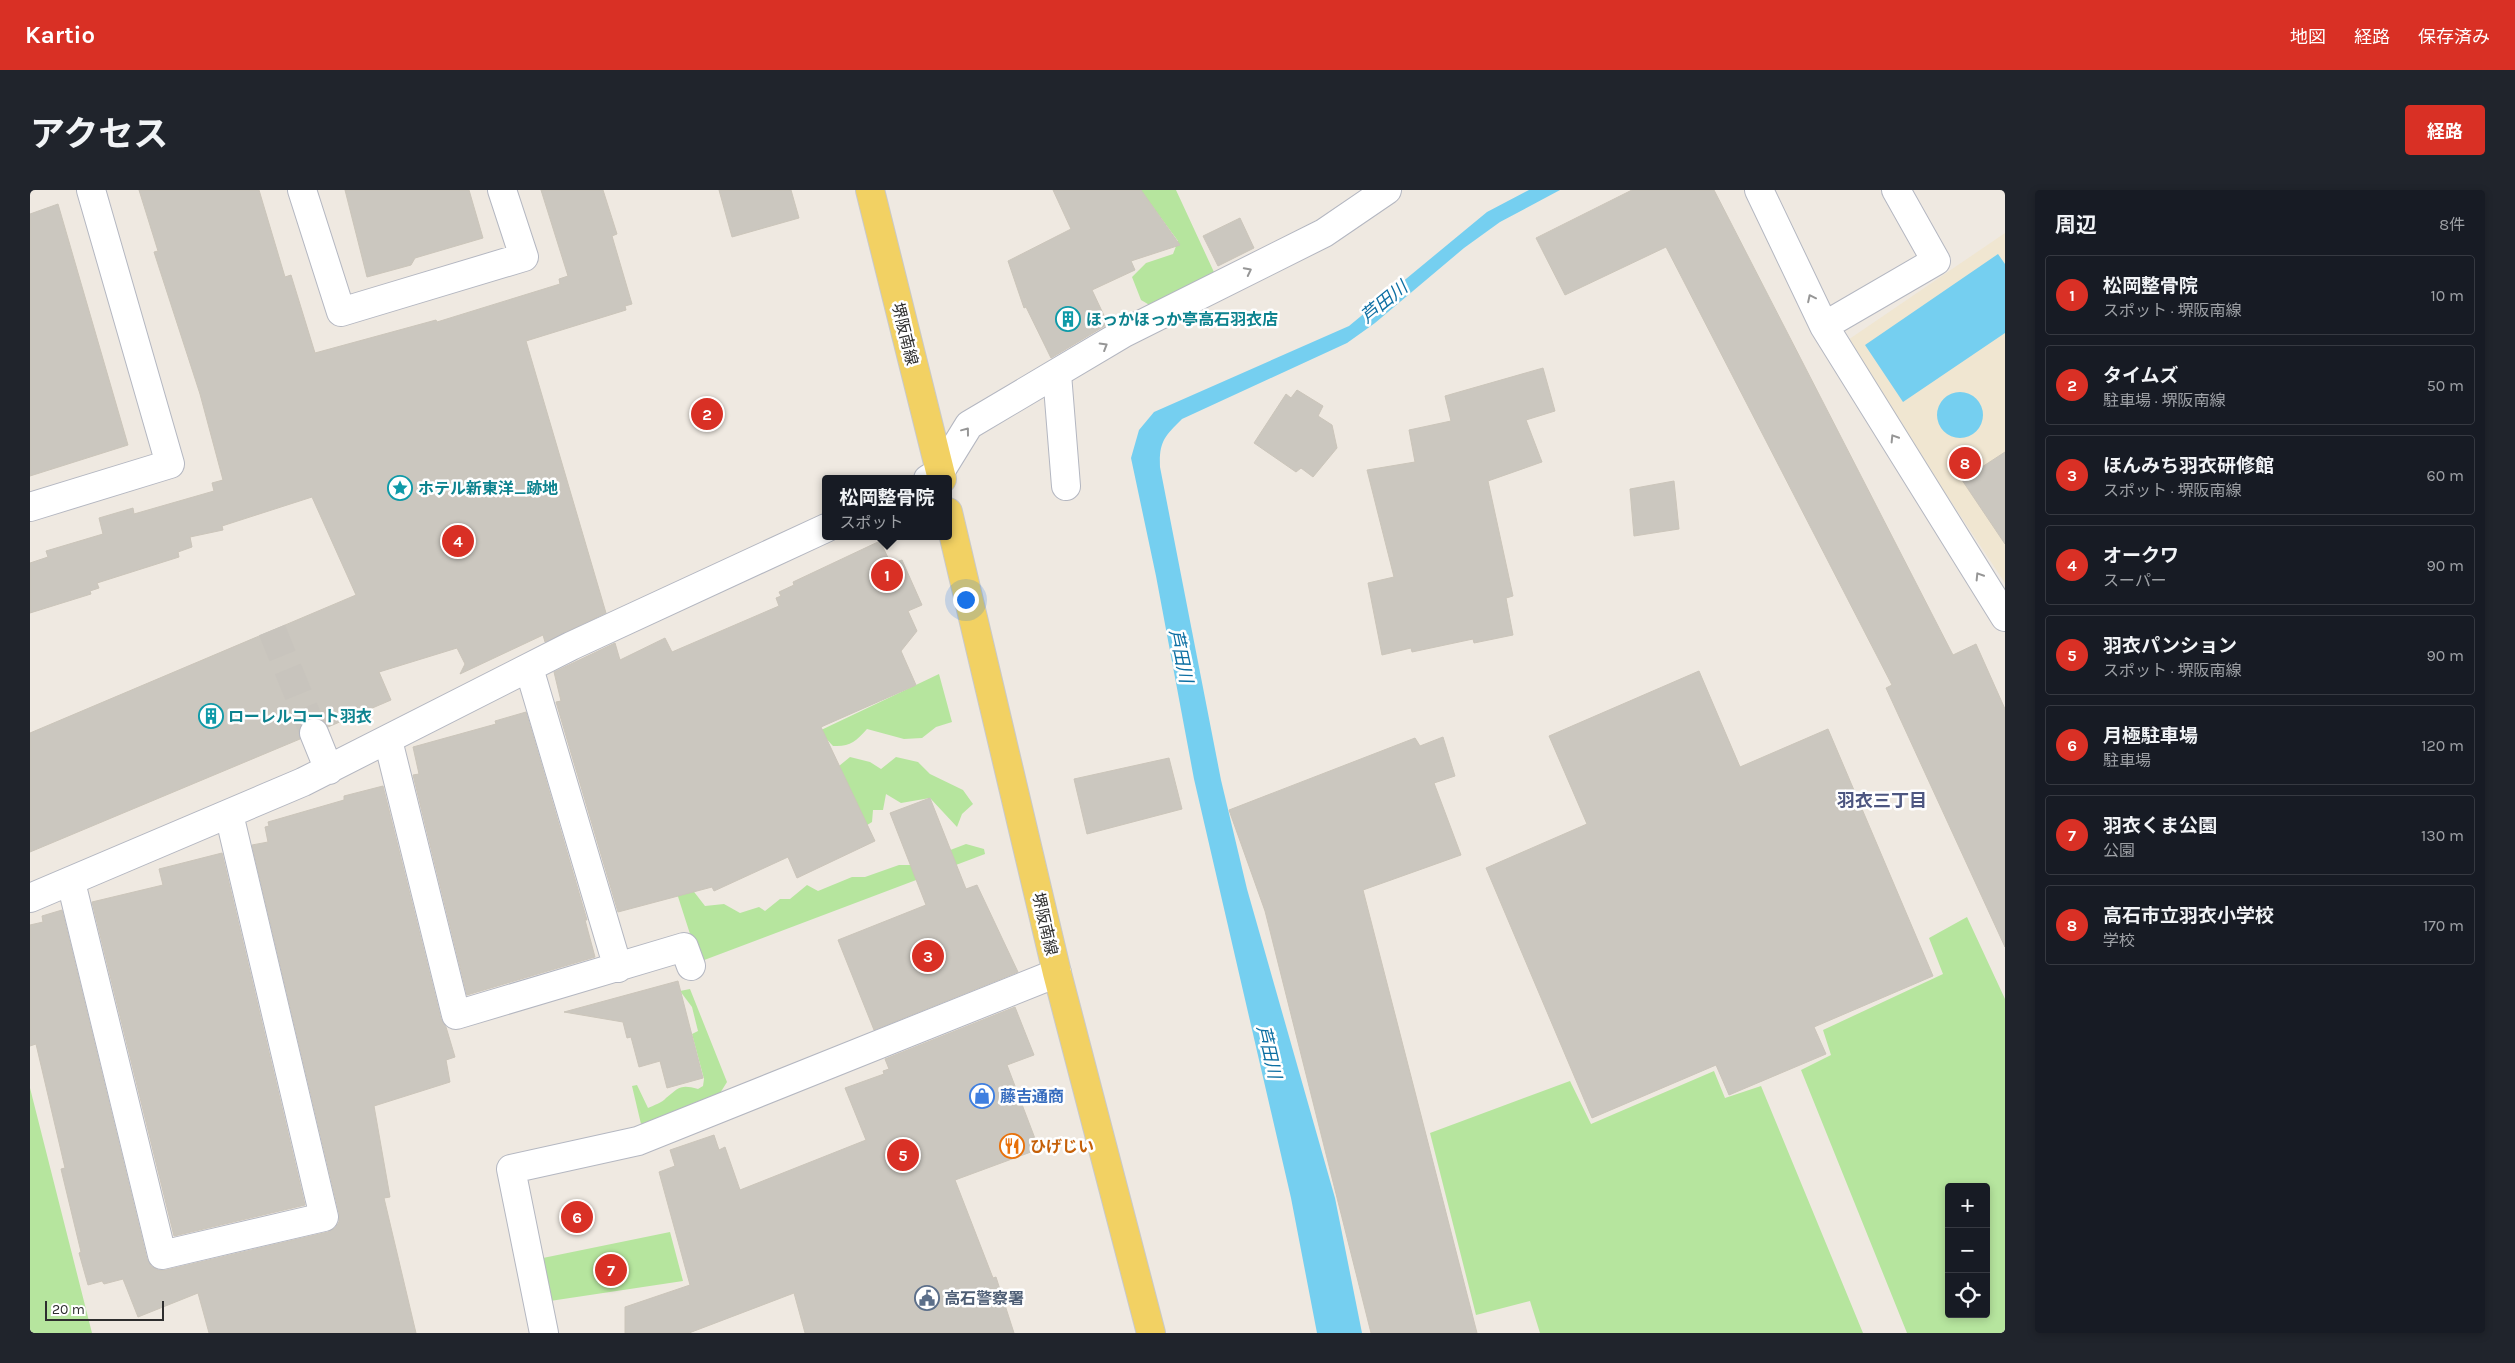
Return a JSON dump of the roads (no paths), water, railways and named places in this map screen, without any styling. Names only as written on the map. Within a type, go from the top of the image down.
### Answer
[{"type":"main road","name":"堺阪南線","points":[[870,190],[937,475]]},
{"type":"main road","name":"堺阪南線","points":[[952,529],[1057,973],[1151,1333]]},
{"type":"street","points":[[30,507],[170,464],[91,190]]},
{"type":"street","points":[[302,190],[340,312],[524,257],[502,190]]},
{"type":"street","points":[[938,475],[969,426],[1124,333],[1324,233],[1387,190]]},
{"type":"street","points":[[1759,190],[1824,326],[2005,617]]},
{"type":"street","points":[[1824,326],[1936,261],[1896,190]]},
{"type":"street","points":[[1057,374],[1066,486]]},
{"type":"street","points":[[30,898],[329,770],[529,668],[822,530]]},
{"type":"street","points":[[529,668],[618,968]]},
{"type":"street","points":[[314,733],[329,770]]},
{"type":"street","points":[[388,740],[456,1015],[684,947],[691,966]]},
{"type":"street","points":[[71,882],[162,1255],[324,1217],[229,814]]},
{"type":"street","points":[[544,1333],[512,1169],[638,1141],[1057,973]]},
{"type":"water","name":"芦田川","points":[[1529,190],[1560,190],[1500,222],[1464,248],[1375,323],[1347,343],[1182,419],[1164,440],[1160,451],[1160,467],[1221,780],[1247,889],[1335,1198],[1362,1333],[1317,1333],[1291,1198],[1194,779],[1156,576],[1131,458],[1139,430],[1154,412],[1349,326],[1487,212]]},
{"type":"water","points":[[1998,254],[2005,264],[2005,333],[1903,402],[1865,345]]},
{"type":"water","points":[[1960,392],[1973,396],[1979,402],[1983,415],[1979,428],[1973,434],[1960,438],[1947,434],[1941,428],[1937,415],[1941,402],[1947,396]]},
{"type":"tunnel","points":[[272,630],[314,733]]},
{"type":"place","name":"ほっかほっか亭高石羽衣店","points":[[1068,319]]},
{"type":"place","name":"タイムズ","points":[[707,414]]},
{"type":"place","name":"高石市立羽衣小学校","points":[[1965,463]]},
{"type":"place","name":"ホテル新東洋_跡地","points":[[400,488]]},
{"type":"place","name":"オークワ","points":[[458,541]]},
{"type":"place","name":"松岡整骨院","points":[[887,575]]},
{"type":"place","name":"ローレルコート羽衣","points":[[211,716]]},
{"type":"place","name":"ほんみち羽衣研修館","points":[[928,956]]},
{"type":"place","name":"藤吉通商","points":[[982,1096]]},
{"type":"place","name":"ひげじい","points":[[1012,1146]]},
{"type":"place","name":"羽衣パンション","points":[[903,1155]]},
{"type":"place","name":"月極駐車場","points":[[577,1217]]},
{"type":"place","name":"羽衣くま公園","points":[[611,1270]]},
{"type":"place","name":"高石警察署","points":[[927,1298]]},
{"type":"district","name":"羽衣三丁目","points":[[1882,801]]}]
